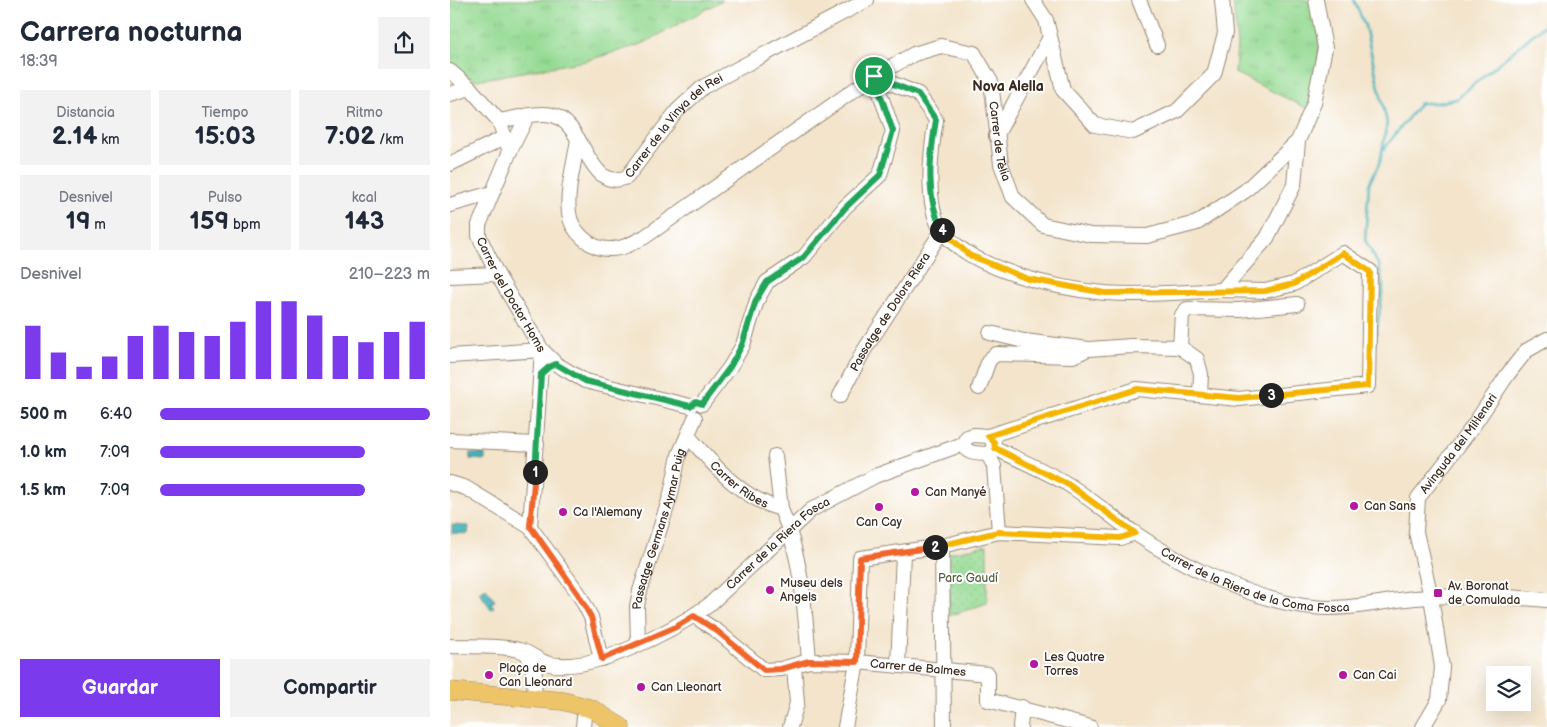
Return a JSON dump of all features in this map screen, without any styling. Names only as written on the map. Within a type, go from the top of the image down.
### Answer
[{"type":"main road","points":[[450,692],[534,697],[585,706],[621,727]]},
{"type":"street","name":"Carrer de la Vinya del Rei","points":[[499,121],[542,113],[554,115],[563,120],[578,139],[600,174],[608,180],[618,181],[627,177],[677,111],[703,87],[867,0]]},
{"type":"street","points":[[1033,0],[1046,20],[1049,39],[1063,90],[1095,125],[1133,132],[1177,111],[1214,74],[1225,33],[1222,0]]},
{"type":"street","points":[[1139,0],[1157,45]]},
{"type":"street","name":"Carrer de Tèlia","points":[[578,139],[569,197],[569,214],[573,225],[580,236],[600,248],[610,249],[627,246],[646,236],[874,76],[914,54],[941,46],[974,54],[991,82],[996,136],[1001,164],[1013,197],[1043,226],[1091,235],[1147,236],[1196,222],[1245,191],[1298,141],[1314,102],[1325,48],[1316,0]]},
{"type":"street","points":[[996,136],[1049,39]]},
{"type":"street","points":[[450,70],[470,88],[499,121],[510,151]]},
{"type":"street","points":[[874,76],[918,94],[936,120],[929,159],[935,215],[942,231],[969,255],[1028,279],[1105,293],[1222,290],[1265,291],[1294,284],[1343,253],[1370,272],[1368,386],[1239,398],[1137,389],[991,446],[998,532]]},
{"type":"street","name":"Passatge Germans Aymar Puig","points":[[638,644],[637,606],[640,591],[670,494],[679,456],[688,436],[696,409],[730,367],[742,345],[756,300],[767,282],[804,257],[845,208],[880,175],[893,131],[874,76]]},
{"type":"street","points":[[450,94],[470,88]]},
{"type":"street","name":"Carrer del Doctor Homs","points":[[527,117],[510,151],[480,224],[479,236],[497,274],[542,350],[556,364],[585,381],[696,409]]},
{"type":"street","points":[[450,164],[505,137]]},
{"type":"street","points":[[1222,290],[1267,238],[1294,185],[1298,141]]},
{"type":"street","points":[[450,205],[492,193]]},
{"type":"street","name":"Passatge de Dolors Riera","points":[[840,396],[864,352],[942,231]]},
{"type":"street","points":[[450,276],[497,274]]},
{"type":"street","points":[[1180,347],[1182,316],[1187,309],[1240,310],[1297,304]]},
{"type":"street","points":[[990,333],[1024,342],[1089,348],[1131,346],[1180,347],[1198,359],[1201,374],[1200,395]]},
{"type":"street","name":"Avinguda del Mil·lenari","points":[[1423,727],[1439,700],[1442,684],[1442,667],[1431,597],[1416,532],[1418,498],[1471,429],[1526,351],[1547,339]]},
{"type":"street","points":[[979,388],[989,360],[996,354],[1073,356],[1089,348]]},
{"type":"street","points":[[450,356],[542,350],[530,526]]},
{"type":"street","points":[[541,374],[556,364]]},
{"type":"street","name":"Carrer Ribes","points":[[688,436],[729,480],[764,504],[781,509],[790,530],[803,593],[809,661]]},
{"type":"street","points":[[450,440],[537,444]]},
{"type":"street","name":"Carrer de la Riera de la Coma Fosca","points":[[963,444],[969,452],[991,446],[1069,485],[1135,533],[1227,584],[1312,607],[1338,608],[1431,597],[1466,596],[1547,600]]},
{"type":"street","name":"Carrer de la Riera Fosca","points":[[602,659],[638,644],[694,616],[709,606],[812,510],[875,476],[963,444]]},
{"type":"street","points":[[775,456],[781,509]]},
{"type":"street","points":[[450,483],[466,488],[530,526],[578,594],[591,617],[602,659],[576,664],[550,664],[540,668],[536,675],[534,697]]},
{"type":"street","points":[[844,727],[857,662],[860,558],[942,546],[998,532],[1120,538],[1135,533]]},
{"type":"street","points":[[942,546],[944,727]]},
{"type":"street","points":[[898,666],[903,553]]},
{"type":"street","name":"Carrer de Balmes","points":[[694,616],[717,631],[764,670],[794,666],[809,661],[857,662],[988,674],[988,700],[1022,707]]},
{"type":"street","points":[[450,646],[519,650],[550,664]]},
{"type":"street","points":[[527,653],[536,675]]},
{"type":"street","points":[[790,727],[797,703],[794,666]]},
{"type":"street","points":[[583,727],[585,706]]},
{"type":"street","points":[[1020,727],[1022,707],[1090,727]]},
{"type":"green space","points":[[450,0],[723,0],[642,44],[585,61],[477,80],[462,76],[450,64]]},
{"type":"green space","points":[[1233,0],[1321,0],[1316,113],[1235,73],[1237,45]]},
{"type":"green space","name":"Parc Gaudí","points":[[987,545],[987,603],[949,616],[949,553]]},
{"type":"water","points":[[470,453],[485,454],[485,460],[470,459]]},
{"type":"water","points":[[452,525],[469,526],[468,534],[452,533]]},
{"type":"water","points":[[486,588],[495,601],[491,603],[494,607],[491,609],[479,592]]},
{"type":"waterway","points":[[1354,0],[1365,26],[1387,123],[1380,162],[1369,184],[1365,240],[1379,266],[1383,288],[1375,343]]},
{"type":"waterway","points":[[1383,150],[1420,103],[1436,103],[1456,99],[1547,23]]},
{"type":"place","name":"Can Manyé","points":[[915,492]]},
{"type":"place","name":"Can Sans","points":[[1354,506]]},
{"type":"place","name":"Can Cay","points":[[879,507]]},
{"type":"place","name":"Ca l'Alemany","points":[[563,512]]},
{"type":"place","name":"Museu dels Angels","points":[[770,590]]},
{"type":"place","name":"Av. Boronat de Comulada","points":[[1438,593]]},
{"type":"place","name":"Les Quatre Torres","points":[[1034,664]]},
{"type":"place","name":"Plaça de Can Lleonard","points":[[489,675]]},
{"type":"place","name":"Can Cai","points":[[1343,675]]},
{"type":"place","name":"Can Lleonart","points":[[641,687]]},
{"type":"district","name":"Nova Alella","points":[[1008,86]]},
{"type":"route","points":[[874,76],[918,94],[936,120],[929,159],[935,215],[942,231],[969,255],[1028,279],[1105,293],[1222,290],[1265,291],[1294,284],[1343,253],[1370,272],[1368,386],[1239,398],[1137,389],[988,436],[994,442],[995,448],[1069,485],[1135,533],[1120,538],[998,532],[942,546],[860,558],[857,662],[809,661],[781,669],[764,670],[717,631],[694,616],[676,627],[602,659],[591,617],[578,594],[530,526],[541,374],[544,370],[556,364],[585,381],[690,406],[696,402],[702,404],[711,395],[730,367],[742,345],[756,300],[767,282],[804,257],[845,208],[880,175],[893,131],[874,76]]}]
